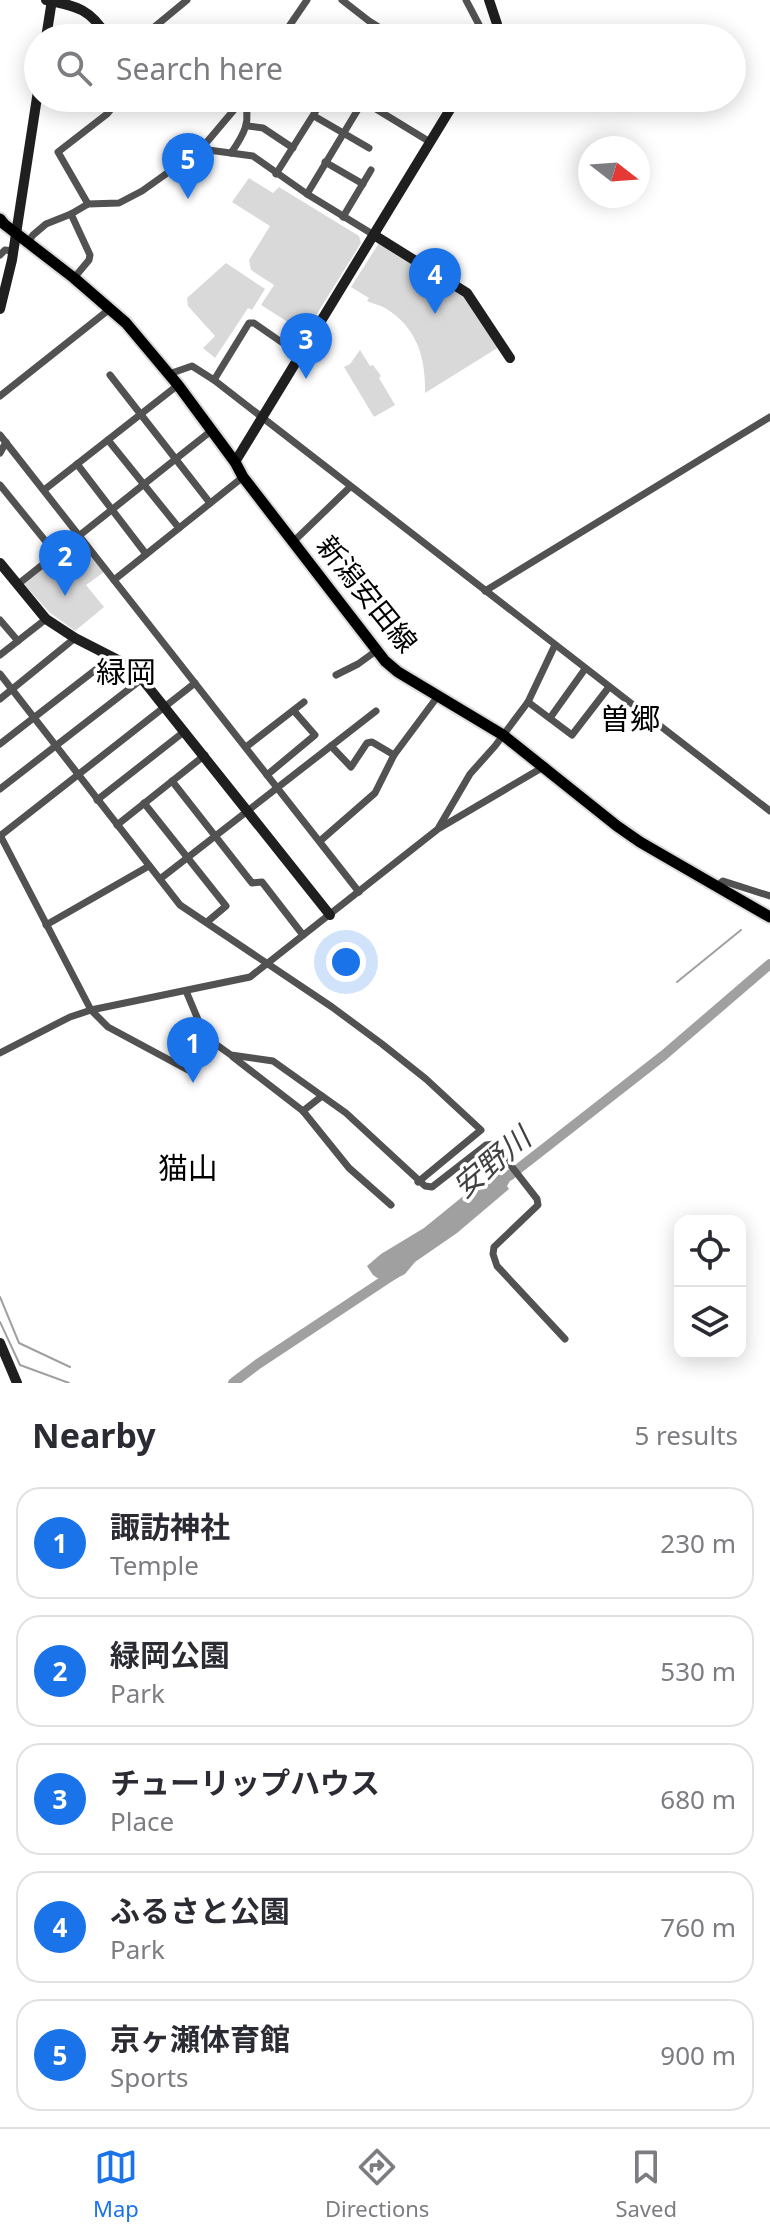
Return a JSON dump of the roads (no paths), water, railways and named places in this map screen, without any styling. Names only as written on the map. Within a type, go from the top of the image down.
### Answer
[{"type":"main road","name":"新潟安田線","points":[[0,219],[111,308],[147,345],[376,651],[398,672],[503,735],[640,842],[770,917]]},
{"type":"street","points":[[47,24],[50,0],[84,10],[99,24]]},
{"type":"street","points":[[158,24],[187,0]]},
{"type":"street","points":[[291,24],[307,0]]},
{"type":"street","points":[[342,0],[374,24]]},
{"type":"street","points":[[466,0],[479,24]]},
{"type":"street","points":[[489,0],[497,24]]},
{"type":"street","points":[[0,309],[13,251],[35,112]]},
{"type":"street","points":[[88,204],[58,152],[109,112]]},
{"type":"street","points":[[28,242],[46,224],[88,204],[119,203],[142,191],[201,149],[232,112]]},
{"type":"street","points":[[231,153],[248,126],[247,112]]},
{"type":"street","points":[[276,174],[316,112]]},
{"type":"street","points":[[307,194],[354,112]]},
{"type":"street","points":[[380,112],[430,142]]},
{"type":"street","points":[[235,462],[448,112]]},
{"type":"street","points":[[314,116],[369,148]]},
{"type":"street","points":[[248,126],[263,128],[293,148]]},
{"type":"street","points":[[201,149],[253,156],[307,194],[467,293],[510,358]]},
{"type":"street","points":[[325,162],[363,184]]},
{"type":"street","points":[[343,217],[371,170]]},
{"type":"street","points":[[71,214],[90,255],[74,278]]},
{"type":"street","points":[[0,255],[5,250],[13,251]]},
{"type":"street","points":[[0,396],[111,308]]},
{"type":"street","points":[[214,380],[249,323],[254,323],[300,355]]},
{"type":"street","points":[[169,374],[192,366],[214,380],[770,811]]},
{"type":"street","points":[[110,375],[210,503]]},
{"type":"street","points":[[44,490],[178,385]]},
{"type":"street","points":[[485,591],[770,417]]},
{"type":"street","points":[[17,585],[211,431]]},
{"type":"street","points":[[0,453],[3,438]]},
{"type":"street","points":[[3,438],[359,892]]},
{"type":"street","points":[[108,440],[179,528]]},
{"type":"street","points":[[77,464],[146,554]]},
{"type":"street","points":[[114,580],[243,477]]},
{"type":"street","points":[[0,485],[56,554]]},
{"type":"street","points":[[294,541],[350,487]]},
{"type":"street","points":[[0,563],[46,619],[112,657],[142,679],[330,915]]},
{"type":"street","points":[[0,655],[46,619]]},
{"type":"street","points":[[0,620],[18,641]]},
{"type":"street","points":[[0,699],[75,638]]},
{"type":"street","points":[[438,829],[470,774],[528,702],[555,645]]},
{"type":"street","points":[[336,675],[376,651]]},
{"type":"street","points":[[0,744],[112,657]]},
{"type":"street","points":[[550,718],[585,669]]},
{"type":"street","points":[[0,674],[180,905],[382,1044],[426,1079],[481,1130],[418,1182]]},
{"type":"street","points":[[0,789],[142,679]]},
{"type":"street","points":[[195,683],[0,835],[91,1010],[108,1027],[188,1070],[201,1060],[214,1043]]},
{"type":"street","points":[[528,702],[572,735],[609,687]]},
{"type":"street","points":[[320,841],[375,793],[394,755],[438,696]]},
{"type":"street","points":[[246,747],[304,702]]},
{"type":"street","points":[[267,775],[315,735],[294,711]]},
{"type":"street","points":[[160,879],[376,711]]},
{"type":"street","points":[[97,800],[185,731]]},
{"type":"street","points":[[331,746],[351,767],[367,743],[372,742],[394,755]]},
{"type":"street","points":[[117,825],[205,755]]},
{"type":"street","points":[[0,1053],[70,1017],[91,1010],[250,977],[438,829],[545,766]]},
{"type":"street","points":[[172,781],[252,883],[262,882],[303,935]]},
{"type":"street","points":[[144,803],[226,906],[207,922]]},
{"type":"street","points":[[46,925],[149,866]]},
{"type":"street","points":[[716,887],[723,881],[770,896]]},
{"type":"street","points":[[186,991],[202,1029],[214,1043],[303,1111],[349,1168],[391,1205]]},
{"type":"street","points":[[231,1055],[273,1061],[346,1113],[425,1186],[432,1187],[486,1145],[494,1144],[537,1199],[538,1205],[494,1247],[494,1261],[565,1339]]},
{"type":"street","points":[[303,1111],[322,1096]]},
{"type":"street","points":[[0,1343],[17,1383]]},
{"type":"waterway","points":[[677,982],[741,930]]},
{"type":"waterway","name":"安野川","points":[[509,1176],[664,1055],[770,964]]},
{"type":"waterway","name":"安野川","points":[[233,1383],[394,1274]]},
{"type":"waterway","points":[[0,1297],[19,1343],[70,1367]]},
{"type":"waterway","points":[[0,1322],[20,1365],[69,1383]]},
{"type":"place","name":"京ヶ瀬体育館","points":[[188,199]]},
{"type":"place","name":"ふるさと公園","points":[[435,314]]},
{"type":"place","name":"チューリップハウス","points":[[306,379]]},
{"type":"place","name":"緑岡公園","points":[[65,596]]},
{"type":"place","name":"諏訪神社","points":[[193,1083]]},
{"type":"district","name":"緑岡","points":[[126,673]]},
{"type":"district","name":"曽郷","points":[[630,720]]},
{"type":"district","name":"猫山","points":[[188,1169]]}]
